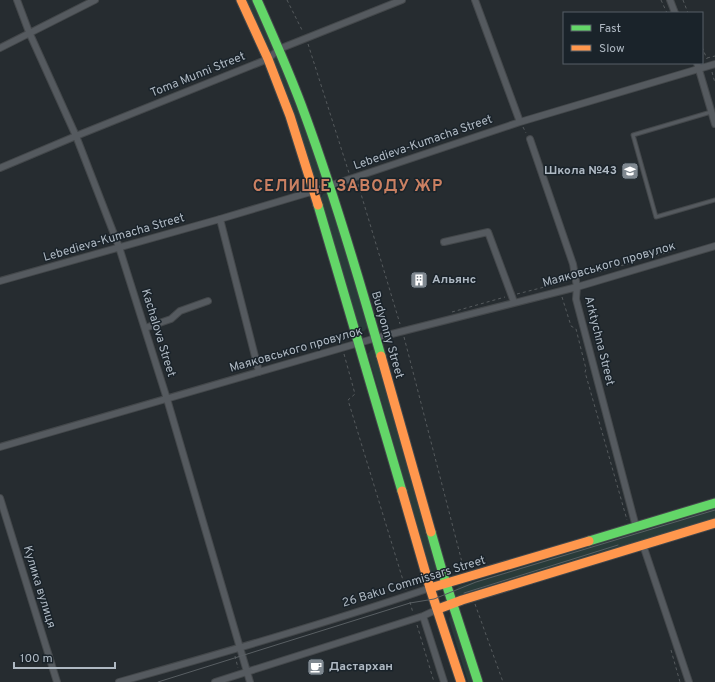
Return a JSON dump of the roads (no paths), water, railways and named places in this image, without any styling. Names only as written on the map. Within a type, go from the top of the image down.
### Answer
[{"type":"main road","points":[[241,0],[268,59],[290,116],[360,343],[430,588],[461,682]]},
{"type":"main road","name":"Budyonny Street","points":[[257,0],[279,49],[305,114],[330,186],[376,338],[446,583],[478,682]]},
{"type":"main road","name":"26 Baku Commissars Street","points":[[430,588],[715,503]]},
{"type":"main road","points":[[438,609],[715,523]]},
{"type":"street","name":"Kachalova Street","points":[[16,0],[76,136],[119,247],[167,399],[236,649],[250,682]]},
{"type":"street","points":[[0,48],[29,32],[95,0]]},
{"type":"street","name":"Toma Munni Street","points":[[0,168],[268,59],[279,49],[402,0]]},
{"type":"street","points":[[474,0],[520,122]]},
{"type":"street","points":[[670,0],[675,12]]},
{"type":"street","points":[[696,64],[715,124]]},
{"type":"street","name":"Lebedieva-Kumacha Street","points":[[0,282],[314,191],[520,122],[712,65]]},
{"type":"street","name":"Arktychna Street","points":[[530,138],[573,264],[577,287],[576,299],[631,528]]},
{"type":"street","points":[[220,219],[259,372]]},
{"type":"street","points":[[444,242],[488,232],[514,302]]},
{"type":"street","name":"Маяковського провулок","points":[[0,448],[376,338],[577,287],[715,246]]},
{"type":"street","points":[[144,328],[171,319],[180,311],[208,301]]},
{"type":"street","name":"Кулика вулиця","points":[[0,498],[57,682]]},
{"type":"street","points":[[643,545],[689,682]]},
{"type":"street","name":"26 Baku Commissars Street","points":[[119,682],[236,649],[430,588]]},
{"type":"street","points":[[215,682],[415,619],[438,609]]},
{"type":"street","points":[[423,616],[444,682]]},
{"type":"lane","points":[[712,112],[633,135],[656,217],[715,200]]},
{"type":"tram line","points":[[158,682],[410,603],[434,599],[476,582],[715,510]]},
{"type":"tram line","points":[[464,593],[618,545]]},
{"type":"place","name":"Школа №43","points":[[630,171]]},
{"type":"place","name":"Альянс","points":[[419,280]]},
{"type":"place","name":"Дастархан","points":[[316,667]]},
{"type":"district","name":"СЕЛИЩЕ ЗАВОДУ ЖР","points":[[348,187]]}]
